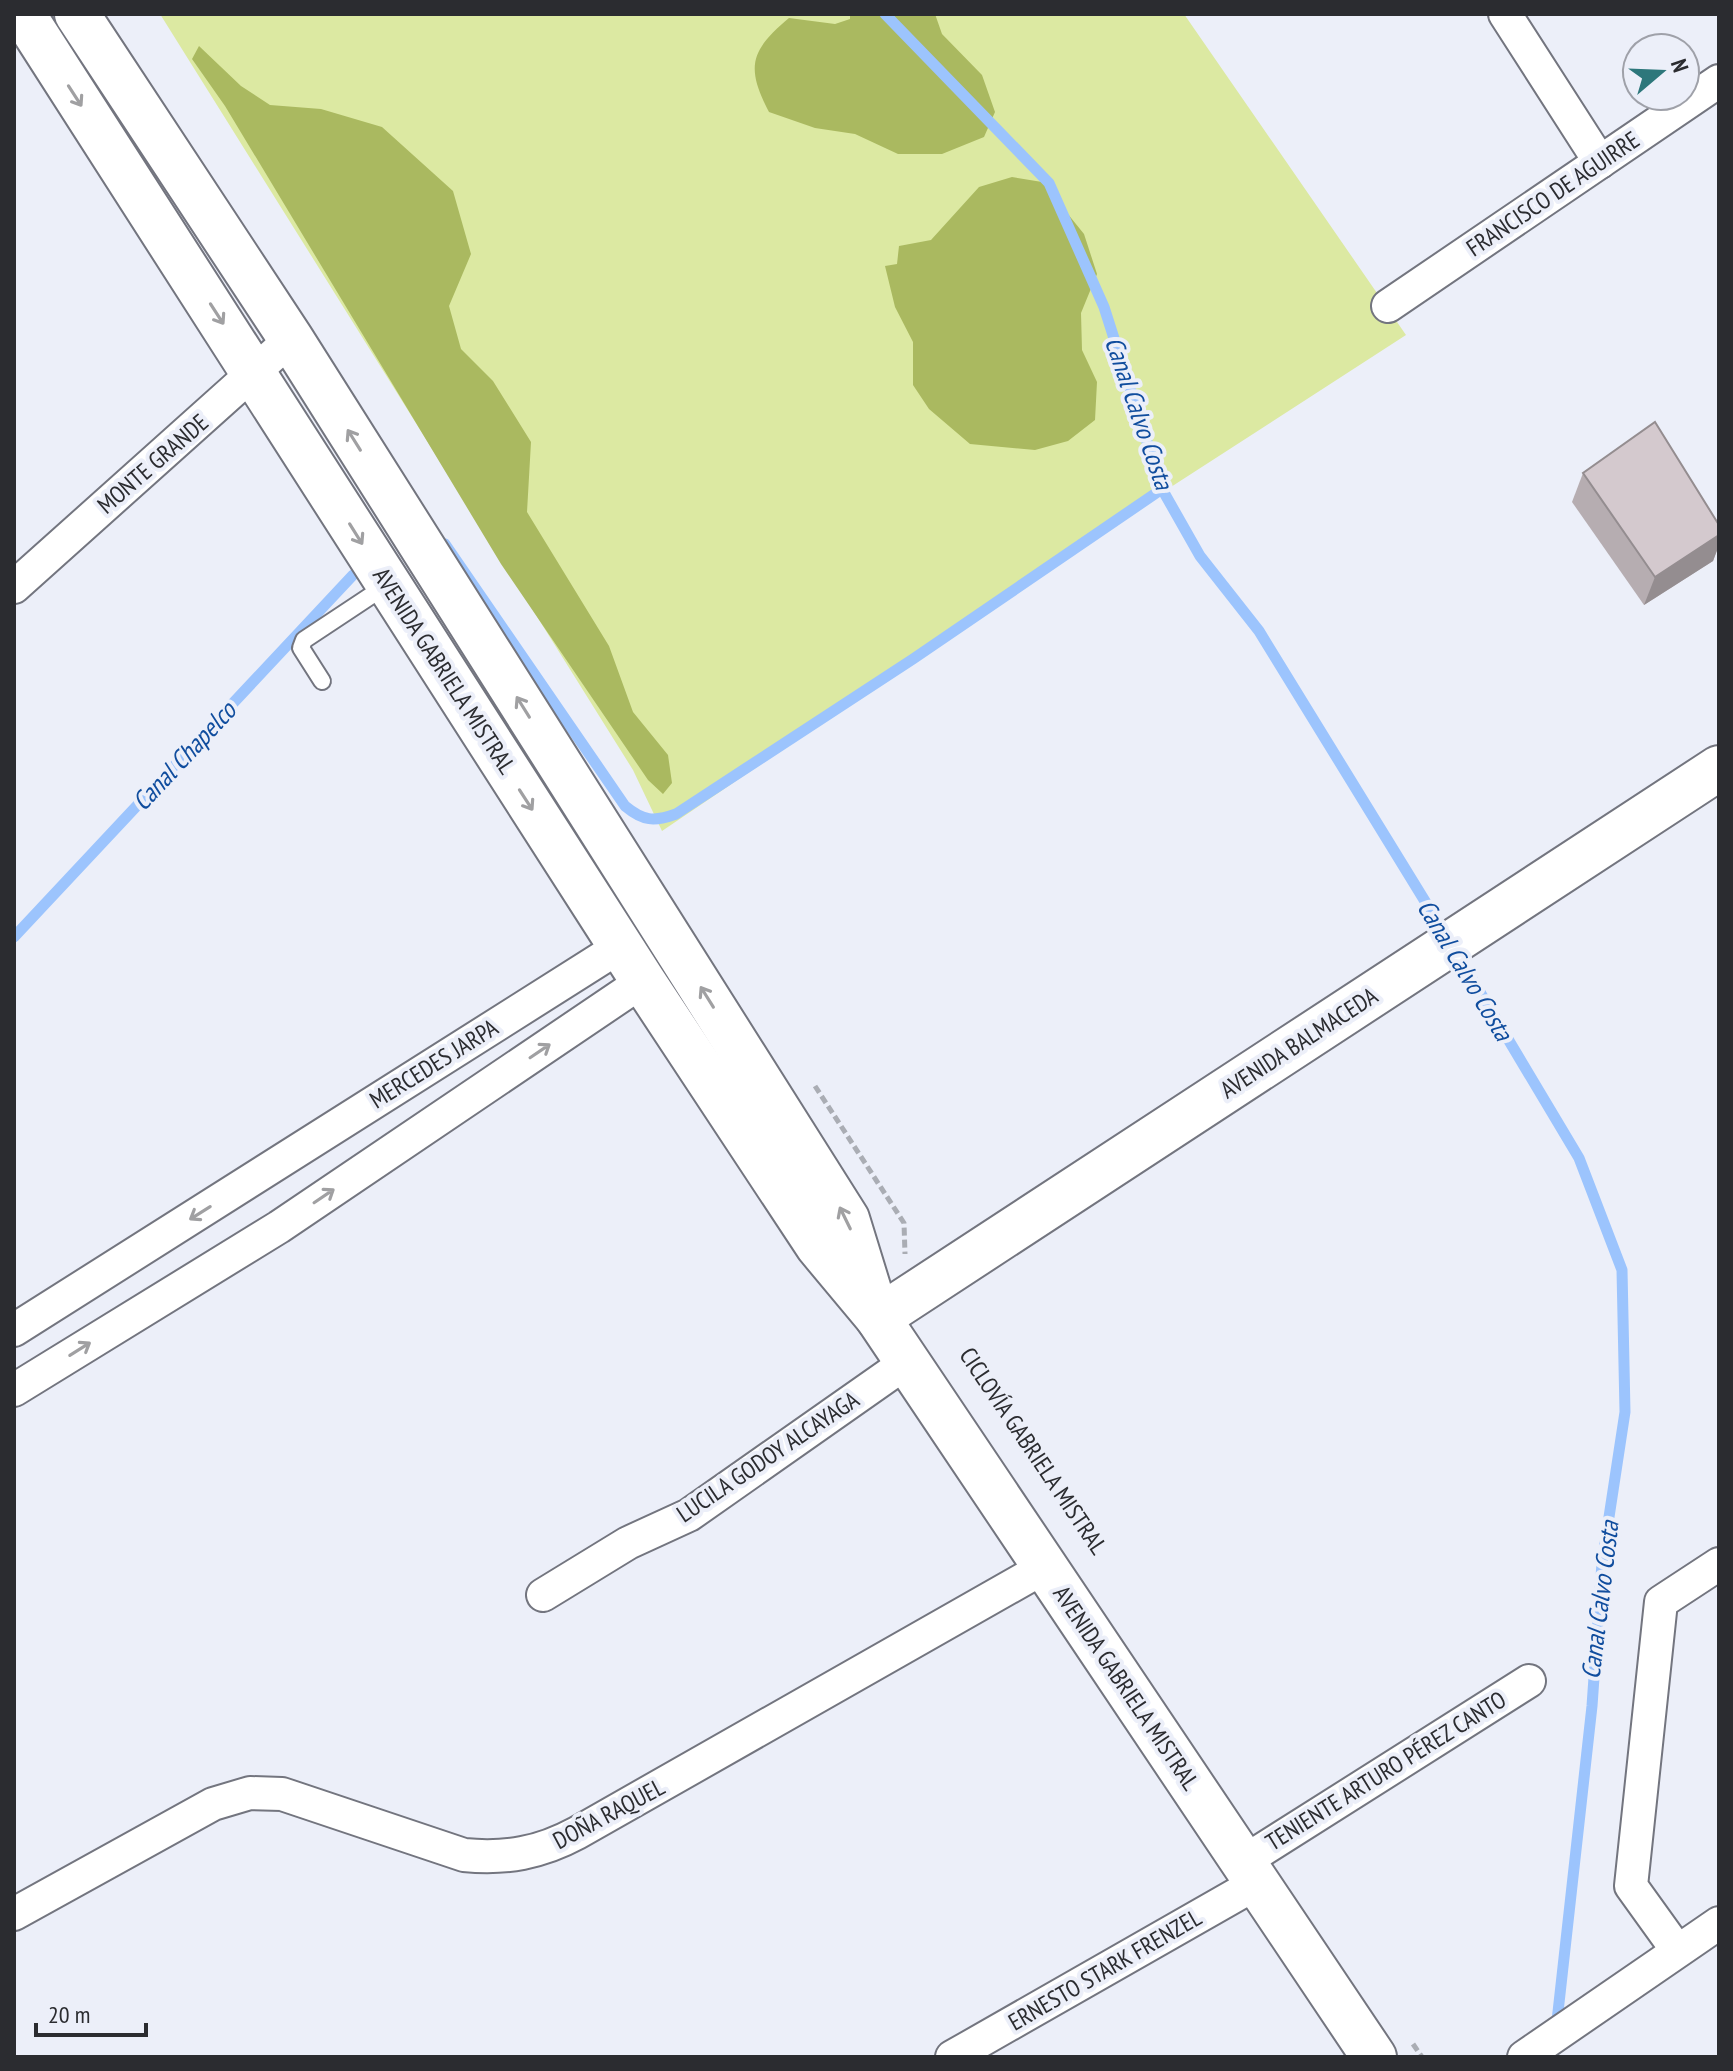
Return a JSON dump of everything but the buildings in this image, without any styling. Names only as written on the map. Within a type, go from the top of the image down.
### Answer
[{"type":"main road","name":"AVENIDA GABRIELA MISTRAL","points":[[77,14],[291,339],[847,1219],[893,1308],[907,1362],[1250,1872],[1390,2044]]},
{"type":"main road","name":"AVENIDA GABRIELA MISTRAL","points":[[34,25],[388,585],[818,1246],[893,1308]]},
{"type":"main road","name":"AVENIDA BALMACEDA","points":[[893,1308],[1719,768]]},
{"type":"street","points":[[1505,14],[1600,162]]},
{"type":"street","name":"FRANCISCO DE AGUIRRE","points":[[1388,306],[1719,81]]},
{"type":"street","name":"MONTE GRANDE","points":[[14,587],[291,339]]},
{"type":"street","name":"MERCEDES JARPA","points":[[14,1330],[248,1182],[632,964]]},
{"type":"street","name":"MERCEDES JARPA","points":[[14,1390],[279,1227],[632,964]]},
{"type":"street","points":[[248,1182],[279,1227]]},
{"type":"street","name":"LUCILA GODOY ALCAYAGA","points":[[543,1595],[628,1543],[689,1515],[907,1362]]},
{"type":"street","points":[[1677,1950],[1631,1886],[1661,1602],[1719,1564]]},
{"type":"street","name":"DOÑA RAQUEL","points":[[14,1914],[213,1804],[250,1793],[282,1794],[464,1855],[491,1858],[539,1851],[577,1833],[1045,1567]]},
{"type":"street","name":"TENIENTE ARTURO PÉREZ CANTO","points":[[1250,1872],[1529,1681]]},
{"type":"street","name":"ERNESTO STARK FRENZEL","points":[[952,2057],[1250,1872]]},
{"type":"street","points":[[1527,2055],[1719,1923]]},
{"type":"lane","points":[[322,681],[301,648],[304,640],[388,585]]},
{"type":"path","points":[[808,1076],[904,1223],[893,1308]]},
{"type":"path","points":[[1390,2044],[1422,2057]]},
{"type":"green space","points":[[160,14],[1184,14],[1406,335],[1174,485],[662,831],[633,770]]},
{"type":"green space","points":[[850,14],[935,14],[942,34],[982,75],[995,112],[984,137],[942,154],[898,154],[855,134],[815,128],[769,112],[761,96],[755,70],[756,60],[766,40],[789,18],[835,24],[850,19]]},
{"type":"green space","points":[[199,46],[241,86],[270,105],[321,109],[382,127],[453,191],[471,254],[449,306],[461,349],[493,381],[531,442],[527,512],[609,646],[633,712],[668,755],[672,783],[663,794],[648,780],[501,564],[225,106],[192,59]]},
{"type":"green space","points":[[1012,177],[1042,182],[1084,234],[1097,274],[1081,313],[1082,350],[1097,382],[1095,420],[1068,441],[1035,450],[970,444],[929,409],[913,385],[913,342],[895,307],[885,266],[897,264],[899,246],[931,240],[979,187]]},
{"type":"waterway","name":"Canal Calvo Costa","points":[[885,14],[1049,183],[1104,307],[1162,489],[1200,556],[1259,631],[1447,937]]},
{"type":"waterway","points":[[445,544],[625,806],[637,815],[655,819],[676,814],[913,659],[1162,489]]},
{"type":"waterway","name":"Canal Chapelco","points":[[14,937],[353,575]]},
{"type":"waterway","name":"Canal Calvo Costa","points":[[1456,952],[1579,1158],[1622,1270],[1625,1412],[1602,1563],[1592,1706],[1553,2057]]}]
